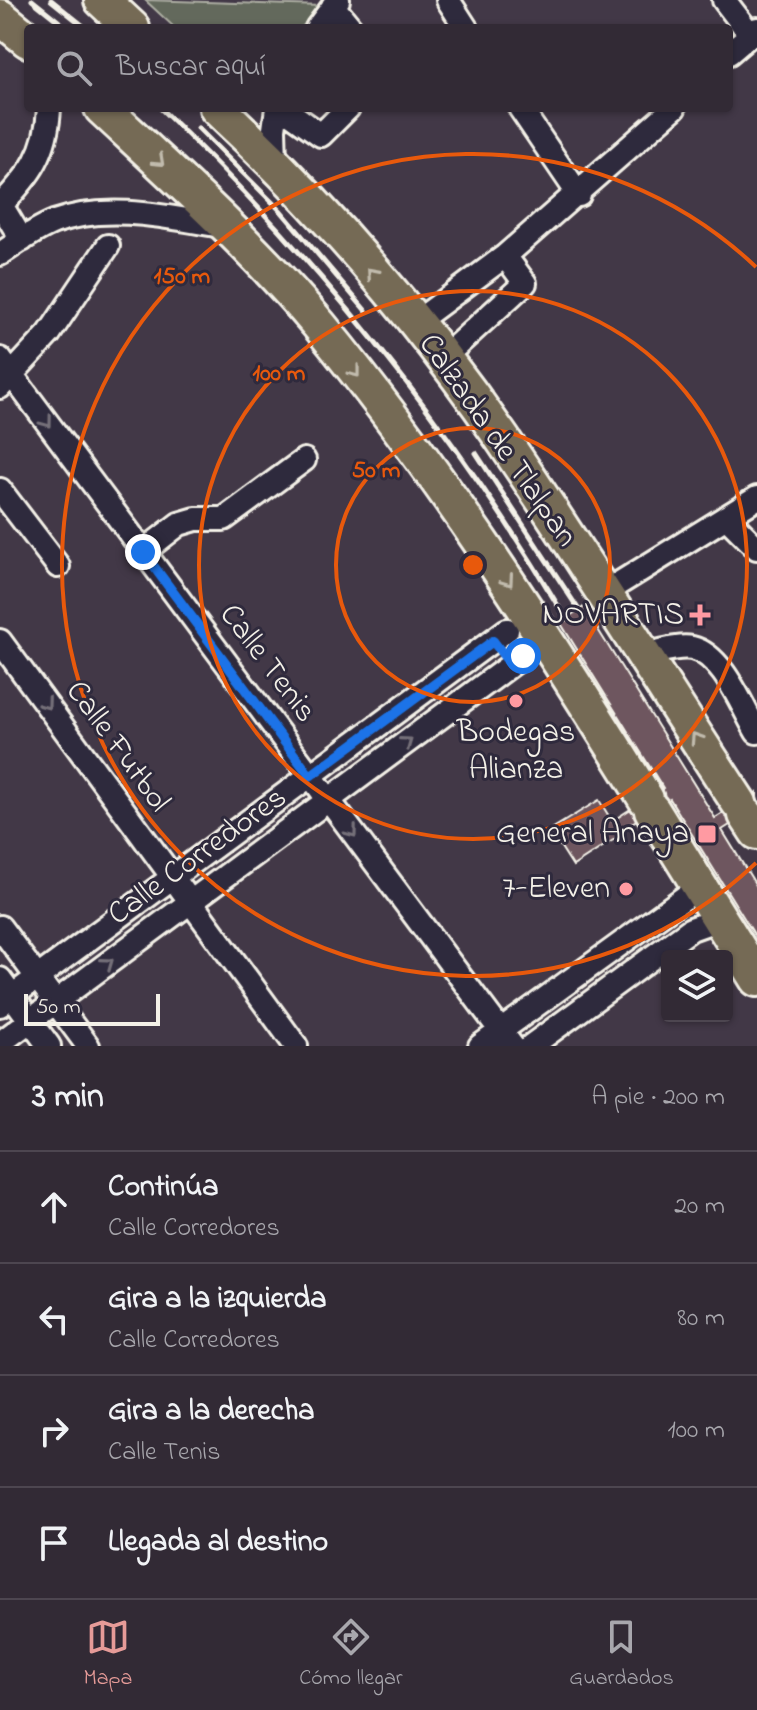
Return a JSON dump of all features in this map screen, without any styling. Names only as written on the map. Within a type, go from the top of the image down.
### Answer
[{"type":"highway","points":[[102,0],[128,24]]},
{"type":"highway","points":[[0,17],[24,37]]},
{"type":"highway","points":[[106,112],[229,227],[318,325],[432,472],[529,611],[757,979]]},
{"type":"highway","name":"Calzada de Tlalpan","points":[[221,112],[275,162],[443,358],[522,466],[747,817]]},
{"type":"street","points":[[448,0],[463,24]]},
{"type":"street","points":[[724,0],[753,31],[733,49]]},
{"type":"street","points":[[320,24],[336,3],[349,24]]},
{"type":"street","points":[[22,240],[5,195],[43,147],[48,135],[49,112]]},
{"type":"street","points":[[275,162],[274,129],[290,112]]},
{"type":"street","points":[[292,112],[321,135],[344,112]]},
{"type":"street","points":[[523,112],[579,195]]},
{"type":"street","points":[[415,323],[505,256],[579,195],[670,112]]},
{"type":"street","points":[[0,254],[53,223],[83,214],[150,215],[229,227]]},
{"type":"street","points":[[4,374],[49,334],[108,246]]},
{"type":"street","points":[[443,358],[525,283],[505,256]]},
{"type":"street","name":"Calle Tenis","points":[[4,374],[143,552],[506,1038]]},
{"type":"street","points":[[143,552],[179,524],[196,519],[224,519],[304,460]]},
{"type":"street","points":[[0,490],[58,566]]},
{"type":"street","points":[[602,594],[757,498]]},
{"type":"street","points":[[726,517],[757,548]]},
{"type":"street","name":"Calle Corredores","points":[[0,1043],[517,661],[500,636],[37,977],[4,993]]},
{"type":"street","name":"Calle Futbol","points":[[0,641],[296,1046]]},
{"type":"street","points":[[642,655],[689,647],[704,652],[716,663],[757,732]]},
{"type":"street","points":[[480,1046],[506,1038],[649,920],[699,887]]},
{"type":"street","points":[[531,1046],[691,929],[719,919]]},
{"type":"street","points":[[649,920],[668,946]]},
{"type":"street","points":[[0,927],[88,1046]]},
{"type":"street","points":[[4,993],[49,1046]]},
{"type":"green space","points":[[145,0],[321,6],[305,24],[171,24]]},
{"type":"building","points":[[584,607],[715,818],[757,792],[757,808],[722,830],[757,887],[757,939],[670,799],[619,831],[621,835],[573,866],[550,830],[599,800],[612,821],[663,788],[560,622]]},
{"type":"railway","points":[[32,0],[62,24]]},
{"type":"railway","points":[[51,0],[81,24]]},
{"type":"railway","points":[[164,112],[275,225],[381,349],[478,480],[566,619]]},
{"type":"railway","points":[[198,128],[281,211],[366,311]]},
{"type":"railway","points":[[476,453],[579,610]]},
{"type":"place","name":"NOVARTIS","points":[[700,615]]},
{"type":"place","name":"Bodegas Alianza","points":[[516,701]]},
{"type":"place","name":"General Anaya","points":[[707,834]]},
{"type":"place","name":"7-Eleven","points":[[626,889]]},
{"type":"route","points":[[143,552],[310,776],[493,641],[511,665],[523,656]]}]
